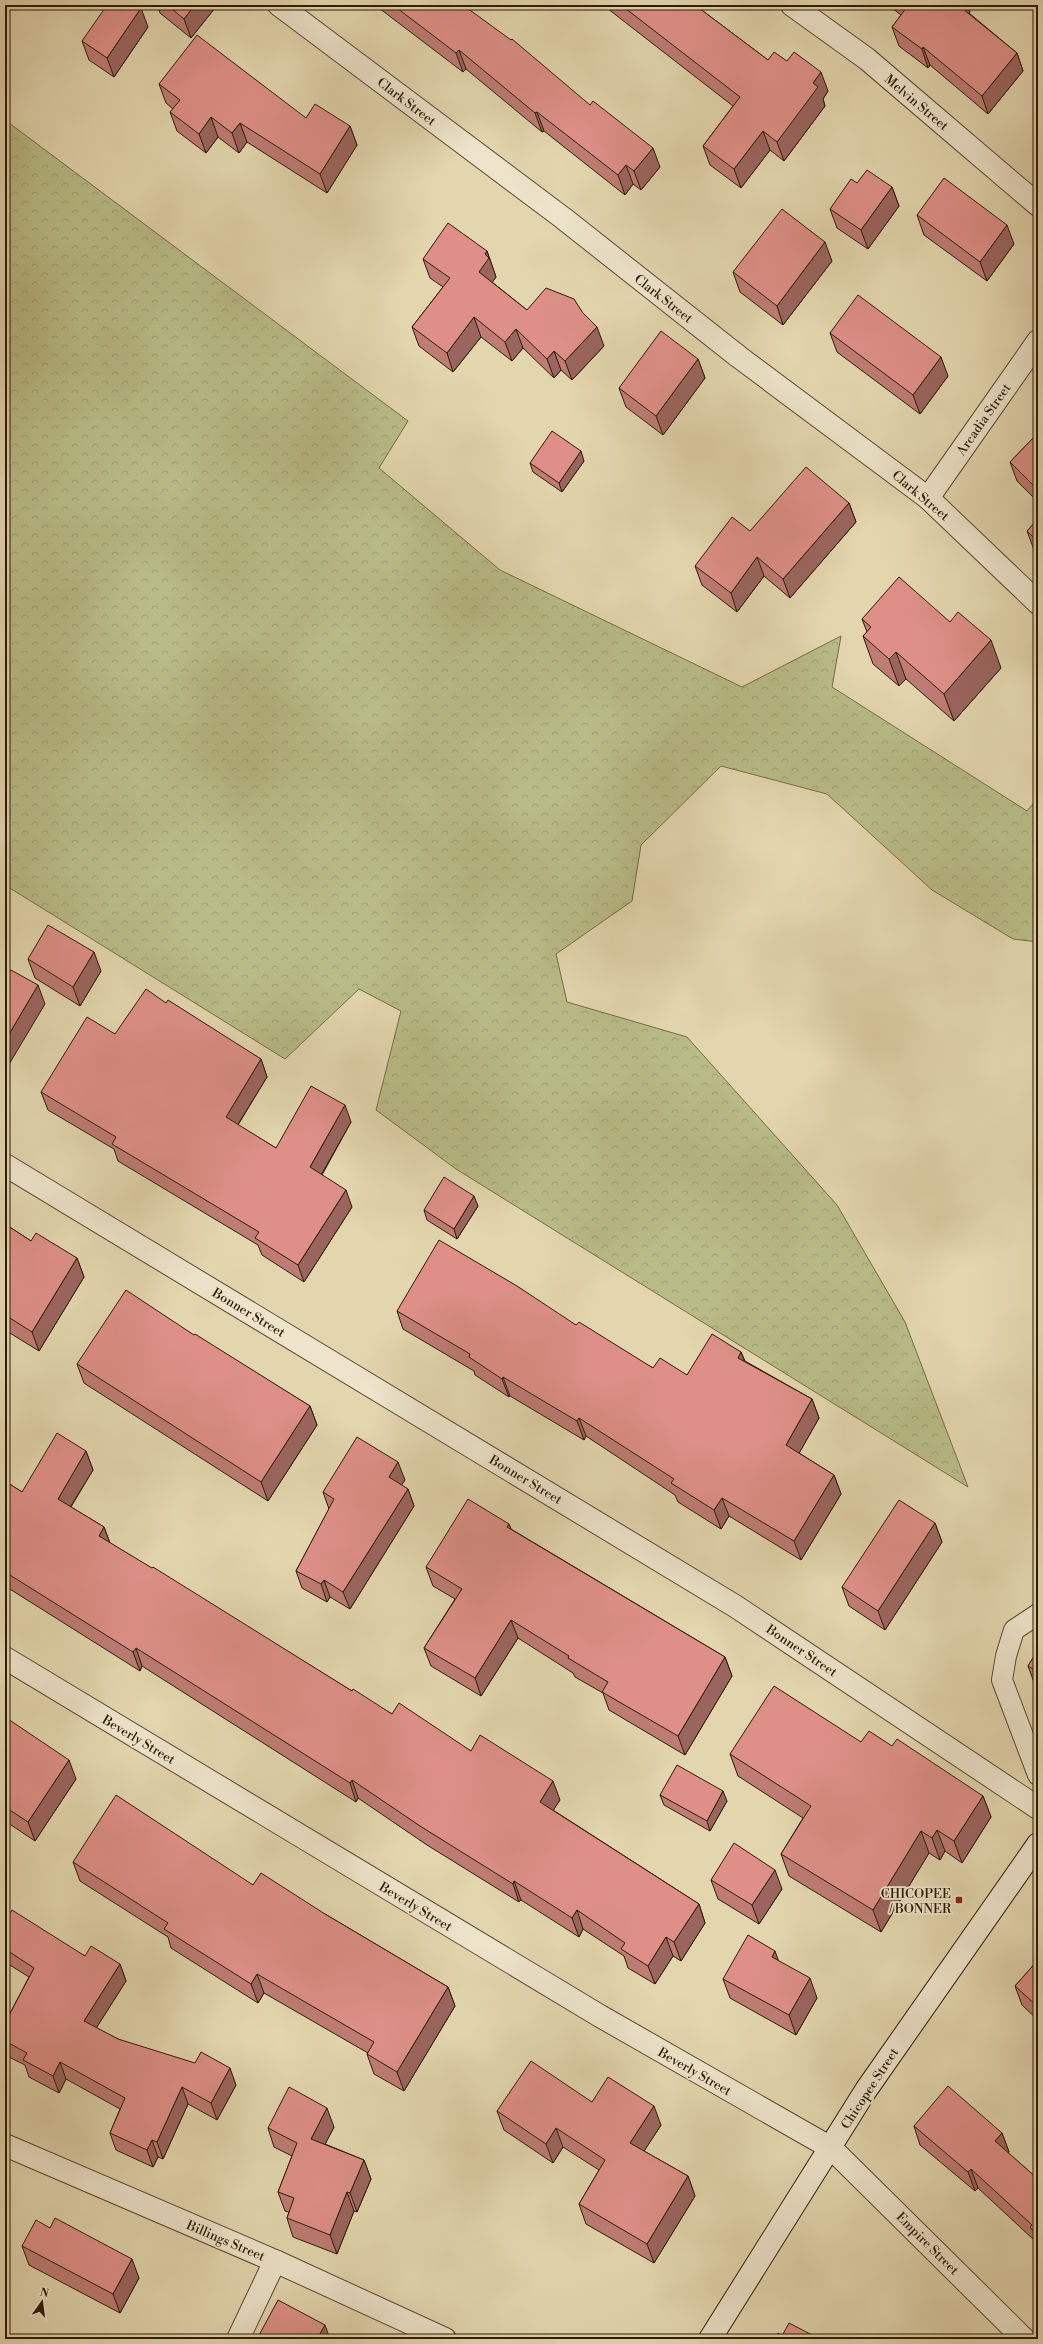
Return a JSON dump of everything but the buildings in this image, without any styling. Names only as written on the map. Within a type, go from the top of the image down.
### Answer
[{"type":"street","name":"Clark Street","points":[[280,5],[563,218],[739,356],[928,498],[1038,604]]},
{"type":"street","name":"Melvin Street","points":[[792,5],[867,59],[1038,205]]},
{"type":"street","name":"Arcadia Street","points":[[928,498],[1038,341]]},
{"type":"street","name":"Bonner Street","points":[[5,1165],[735,1606],[1038,1808]]},
{"type":"street","name":"Beverly Street","points":[[5,1658],[593,2012],[831,2148]]},
{"type":"street","name":"Chicopee Street","points":[[710,2339],[866,2090],[1038,1844]]},
{"type":"street","name":"Billings Street","points":[[5,2145],[275,2261],[445,2339]]},
{"type":"street","name":"Empire Street","points":[[831,2148],[1024,2339]]},
{"type":"street","points":[[238,2339],[275,2261]]},
{"type":"lane","points":[[1038,1614],[1014,1630],[1006,1656],[1002,1680],[1038,1775]]},
{"type":"green space","points":[[5,120],[408,421],[379,468],[500,570],[742,687],[841,636],[832,687],[1027,811],[1038,798],[1038,942],[1013,939],[932,890],[827,794],[721,766],[641,845],[632,901],[556,954],[567,1002],[687,1037],[837,1205],[905,1322],[968,1487],[456,1169],[376,1110],[401,1011],[359,989],[285,1059],[5,885]]},
{"type":"place","name":"CHICOPEE / BONNER","points":[[959,1900]]}]
